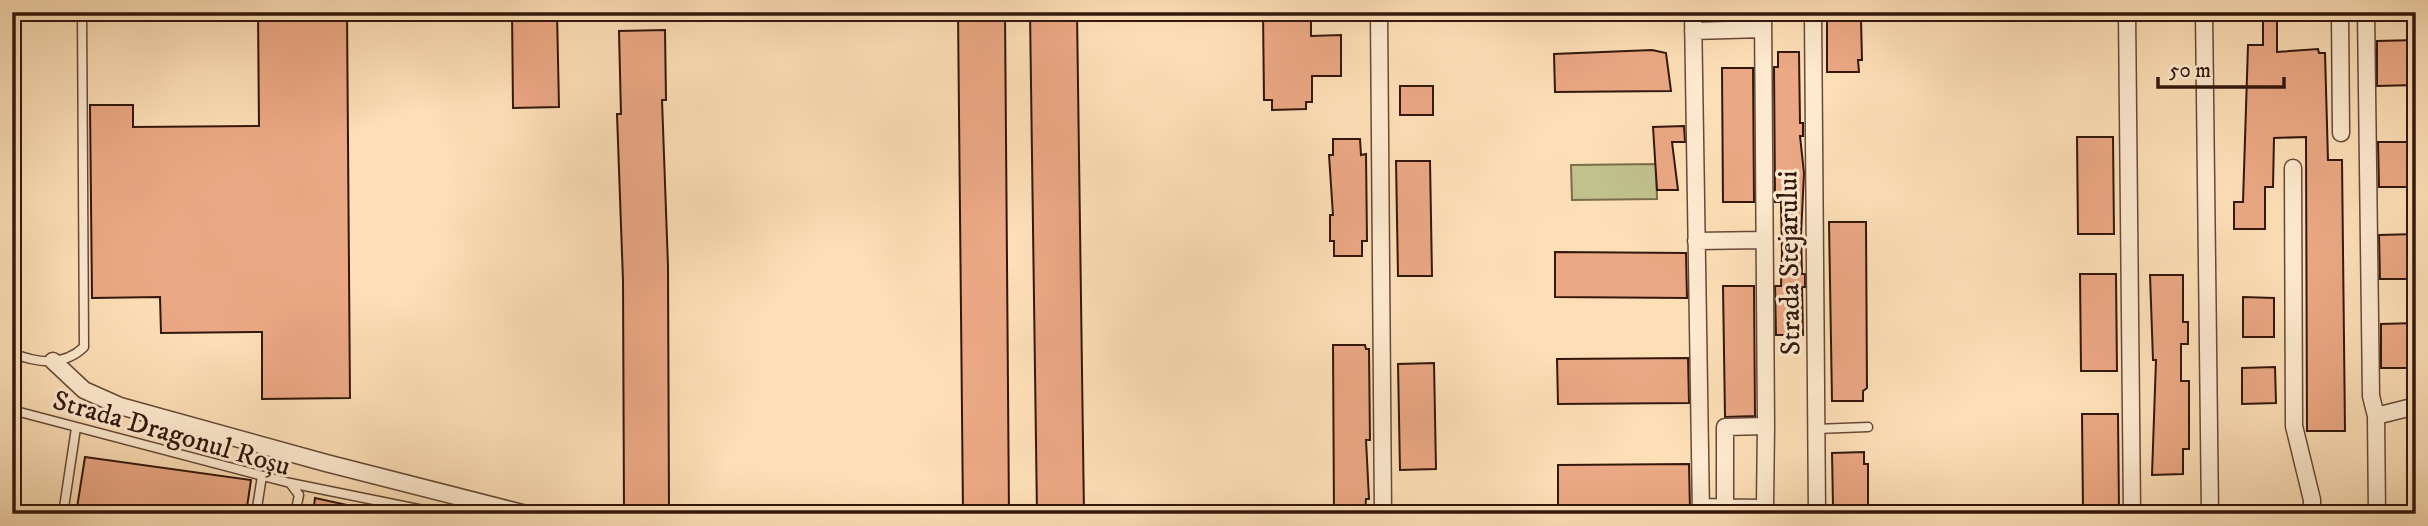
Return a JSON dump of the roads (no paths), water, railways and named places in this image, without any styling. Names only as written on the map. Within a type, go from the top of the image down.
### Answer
[{"type":"street","points":[[1379,12],[1383,514]]},
{"type":"street","points":[[1693,12],[1701,511],[1760,508],[1767,502],[1763,12]]},
{"type":"street","name":"Strada Stejarului","points":[[1813,12],[1817,514]]},
{"type":"street","points":[[2127,12],[2132,514]]},
{"type":"street","points":[[2204,12],[2210,514]]},
{"type":"street","points":[[2340,12],[2341,133]]},
{"type":"street","points":[[2366,12],[2371,396],[2376,416],[2377,514]]},
{"type":"street","points":[[1693,31],[1763,29]]},
{"type":"street","points":[[2293,168],[2294,426],[2312,500],[2312,514]]},
{"type":"street","points":[[1696,241],[1763,240]]},
{"type":"street","points":[[53,361],[84,390],[120,406],[326,463],[526,514]]},
{"type":"street","points":[[2376,416],[2416,406]]},
{"type":"street","points":[[1725,508],[1725,427],[1766,426]]},
{"type":"lane","points":[[12,353],[43,362],[77,354],[84,347],[82,12]]},
{"type":"lane","name":"Strada Dragonul Roșu","points":[[12,411],[290,484],[299,495],[295,514]]},
{"type":"lane","points":[[1816,429],[1868,427]]},
{"type":"lane","points":[[63,514],[76,428]]},
{"type":"lane","points":[[256,514],[261,476]]},
{"type":"lane","points":[[290,484],[443,514]]},
{"type":"lane","points":[[386,514],[388,503]]}]
